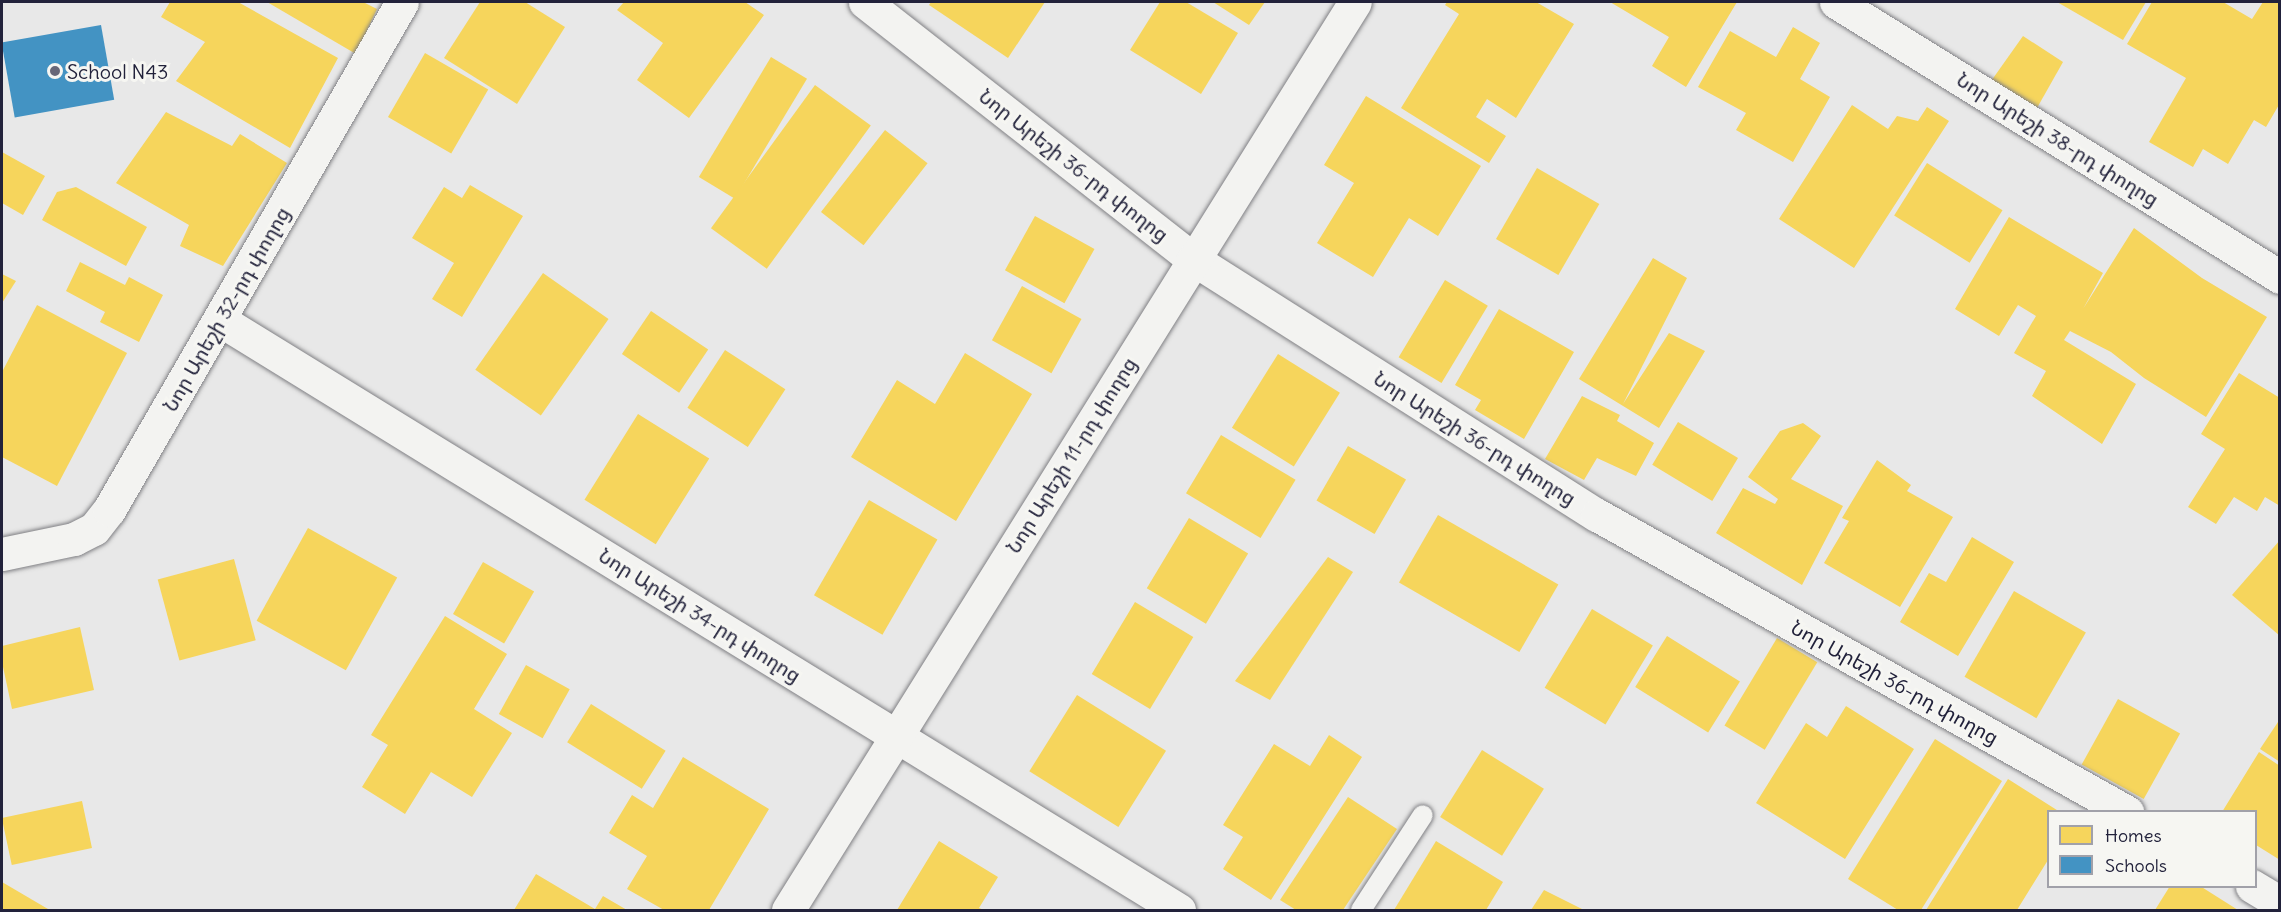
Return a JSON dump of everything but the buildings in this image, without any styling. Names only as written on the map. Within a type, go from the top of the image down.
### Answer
[{"type":"street","name":"Նոր Արեշի 32-րդ փողոց","points":[[2,554],[74,539],[94,529],[109,510],[402,2]]},
{"type":"street","name":"Նոր Արեշի 36-րդ փողոց","points":[[865,2],[1193,259],[1597,515],[2123,810]]},
{"type":"street","name":"Նոր Արեշի 11-րդ փողոց","points":[[788,910],[1355,2]]},
{"type":"street","name":"Նոր Արեշի 38-րդ փողոց","points":[[1836,2],[2280,277]]},
{"type":"street","name":"Նոր Արեշի 34-րդ փողոց","points":[[220,320],[1179,910]]},
{"type":"street","points":[[2255,888],[2280,903]]},
{"type":"lane","points":[[1361,910],[1424,815]]},
{"type":"place","name":"School N43","points":[[55,71]]}]
